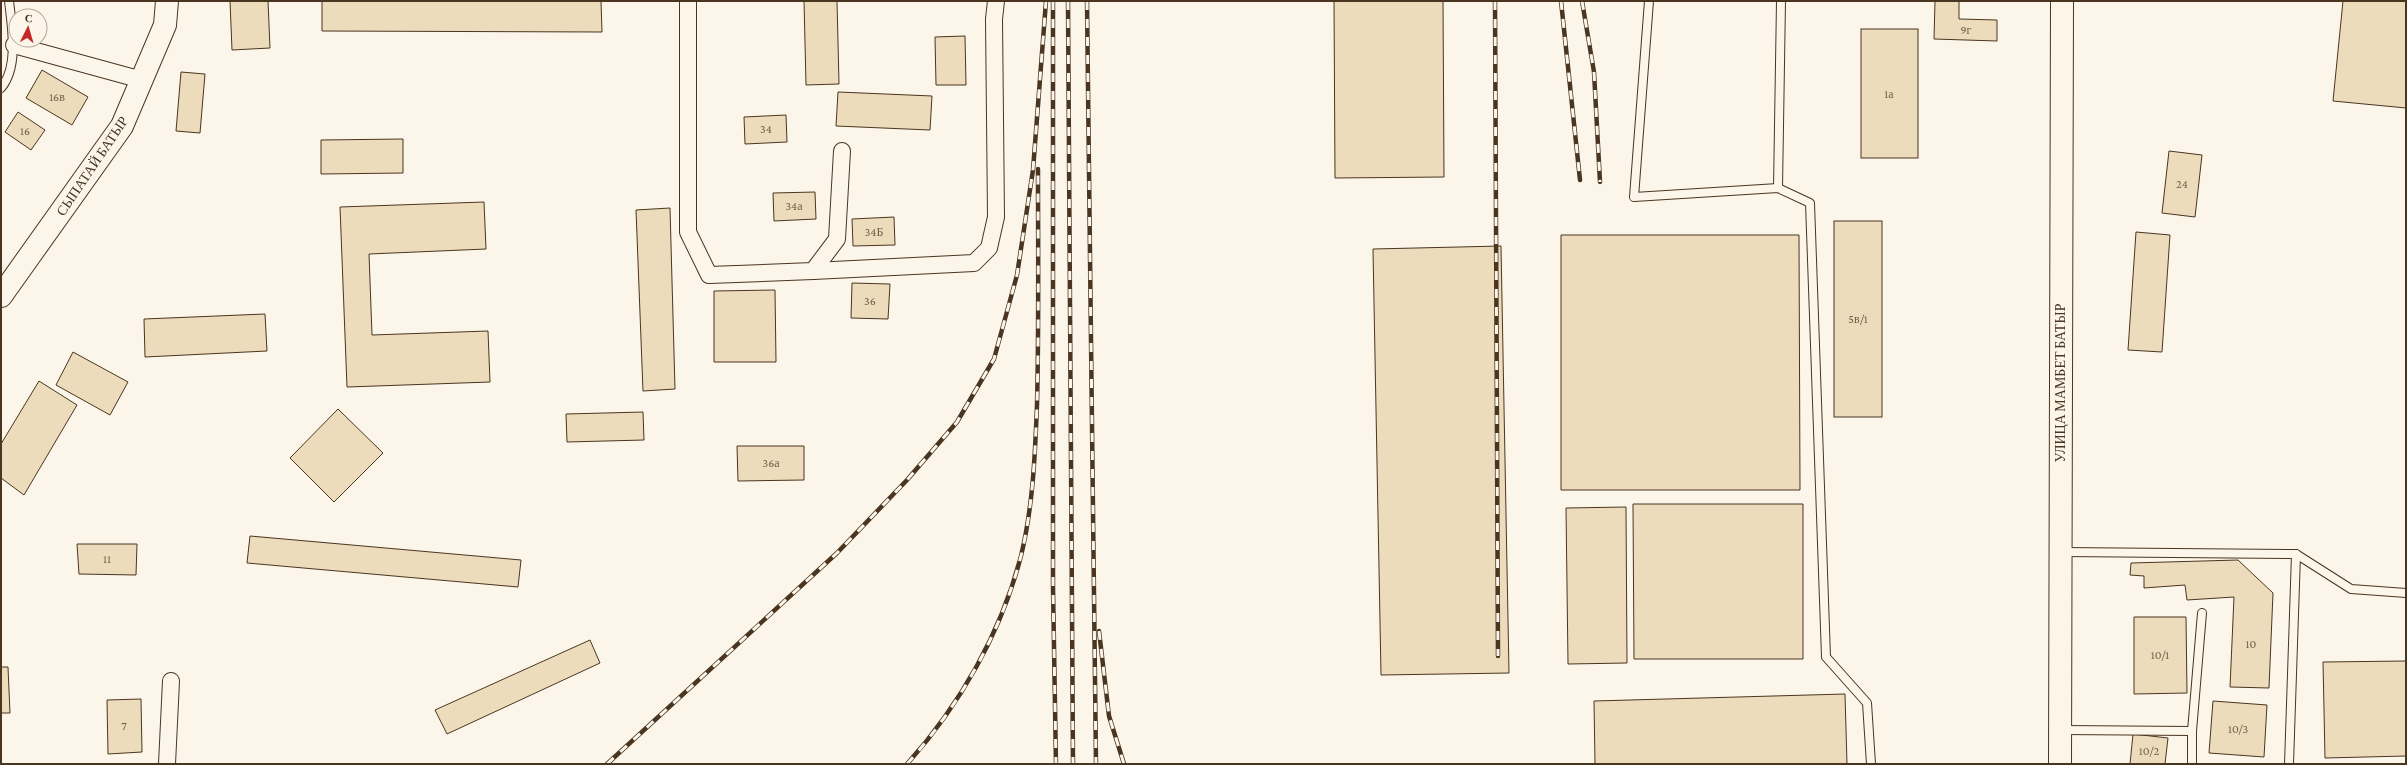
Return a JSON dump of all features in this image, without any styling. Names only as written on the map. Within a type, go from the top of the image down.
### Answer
[{"type":"main road","name":"СЫПАТАЙ БАТЫР","points":[[1,296],[122,126],[165,25],[167,1]]},
{"type":"main road","name":"УЛИЦА МАМБЕТ БАТЫР","points":[[2060,764],[2058,730],[2062,1]]},
{"type":"street","points":[[688,1],[688,232],[709,274],[813,271],[974,263],[989,248],[996,217],[994,19],[996,1]]},
{"type":"street","points":[[25,48],[142,80]]},
{"type":"street","points":[[813,271],[837,240],[842,151]]},
{"type":"street","points":[[167,764],[171,682]]},
{"type":"lane","points":[[1649,1],[1634,197],[1778,188],[1810,202],[1826,657],[1867,703],[1871,764]]},
{"type":"lane","points":[[1778,188],[1781,1]]},
{"type":"lane","points":[[1,88],[7,81],[13,48]]},
{"type":"lane","points":[[2059,552],[2296,554],[2351,589],[2406,593]]},
{"type":"lane","points":[[2289,764],[2296,554]]},
{"type":"lane","points":[[2192,764],[2192,731],[2202,613]]},
{"type":"lane","points":[[2058,730],[2192,731]]},
{"type":"building","points":[[230,1],[268,1],[270,48],[232,50]]},
{"type":"building","points":[[322,1],[601,1],[602,32],[322,31]]},
{"type":"building","points":[[804,1],[837,1],[839,84],[806,85]]},
{"type":"building","points":[[1334,1],[1443,1],[1444,177],[1335,178]]},
{"type":"building","points":[[1935,1],[1959,1],[1959,19],[1997,20],[1997,41],[1934,39]]},
{"type":"building","points":[[2343,1],[2406,1],[2406,108],[2333,101]]},
{"type":"building","points":[[1861,29],[1918,29],[1918,158],[1861,158]]},
{"type":"building","points":[[965,36],[966,85],[936,85],[935,37]]},
{"type":"building","points":[[42,70],[88,97],[72,125],[26,98]]},
{"type":"building","points":[[181,72],[205,74],[200,133],[176,131]]},
{"type":"building","points":[[838,92],[932,96],[930,130],[836,126]]},
{"type":"building","points":[[18,112],[45,130],[31,150],[5,132]]},
{"type":"building","points":[[786,115],[787,142],[745,144],[744,117]]},
{"type":"building","points":[[403,139],[403,173],[321,174],[321,140]]},
{"type":"building","points":[[2169,151],[2202,155],[2195,217],[2162,213]]},
{"type":"building","points":[[815,192],[816,219],[774,221],[773,193]]},
{"type":"building","points":[[484,202],[486,249],[369,254],[372,335],[488,331],[490,382],[347,387],[340,207]]},
{"type":"building","points":[[670,208],[675,389],[643,391],[636,210]]},
{"type":"building","points":[[894,217],[895,245],[853,246],[852,219]]},
{"type":"building","points":[[1834,221],[1882,221],[1882,417],[1834,417]]},
{"type":"building","points":[[2136,232],[2170,235],[2162,352],[2128,350]]},
{"type":"building","points":[[1561,235],[1799,235],[1800,490],[1561,490]]},
{"type":"building","points":[[1501,246],[1509,673],[1381,675],[1373,249]]},
{"type":"building","points":[[852,283],[890,284],[888,319],[851,318]]},
{"type":"building","points":[[775,290],[776,362],[714,362],[714,291]]},
{"type":"building","points":[[265,314],[267,351],[145,357],[144,319]]},
{"type":"building","points":[[73,352],[128,382],[110,415],[56,385]]},
{"type":"building","points":[[39,381],[77,405],[24,495],[1,478],[1,444]]},
{"type":"building","points":[[338,409],[383,453],[334,502],[290,458]]},
{"type":"building","points":[[643,412],[644,440],[567,442],[566,414]]},
{"type":"building","points":[[737,446],[804,446],[804,480],[738,481]]},
{"type":"building","points":[[1633,504],[1803,504],[1803,659],[1634,659]]},
{"type":"building","points":[[1626,507],[1627,663],[1568,664],[1566,508]]},
{"type":"building","points":[[250,536],[521,560],[518,587],[247,563]]},
{"type":"building","points":[[77,544],[137,544],[136,575],[79,574]]},
{"type":"building","points":[[2238,560],[2273,593],[2269,688],[2230,687],[2234,597],[2187,600],[2185,585],[2144,588],[2144,576],[2130,575],[2131,563]]},
{"type":"building","points":[[2134,617],[2186,617],[2187,693],[2134,694]]},
{"type":"building","points":[[590,640],[600,663],[447,734],[435,710]]},
{"type":"building","points":[[2406,661],[2406,756],[2325,758],[2323,662]]},
{"type":"building","points":[[1,667],[8,667],[10,713],[1,713]]},
{"type":"building","points":[[1845,694],[1847,764],[1595,764],[1594,701]]},
{"type":"building","points":[[141,699],[142,752],[108,754],[107,700]]},
{"type":"building","points":[[2213,701],[2267,705],[2264,757],[2209,753]]},
{"type":"building","points":[[2133,734],[2168,738],[2165,764],[2130,764]]},
{"type":"railway","points":[[607,764],[837,553],[907,480],[957,422],[994,359],[1017,275],[1033,170],[1046,1]]},
{"type":"railway","points":[[1053,1],[1053,587],[1056,764]]},
{"type":"railway","points":[[1068,1],[1073,764]]},
{"type":"railway","points":[[1087,1],[1096,764]]},
{"type":"railway","points":[[1495,1],[1498,656]]},
{"type":"railway","points":[[1561,1],[1580,180]]},
{"type":"railway","points":[[1582,1],[1594,72],[1600,182]]},
{"type":"railway","points":[[907,764],[944,717],[961,693],[976,667],[1002,613],[1013,585],[1021,556],[1031,500],[1037,405],[1038,169]]},
{"type":"railway","points":[[1099,631],[1109,716],[1124,764]]}]
